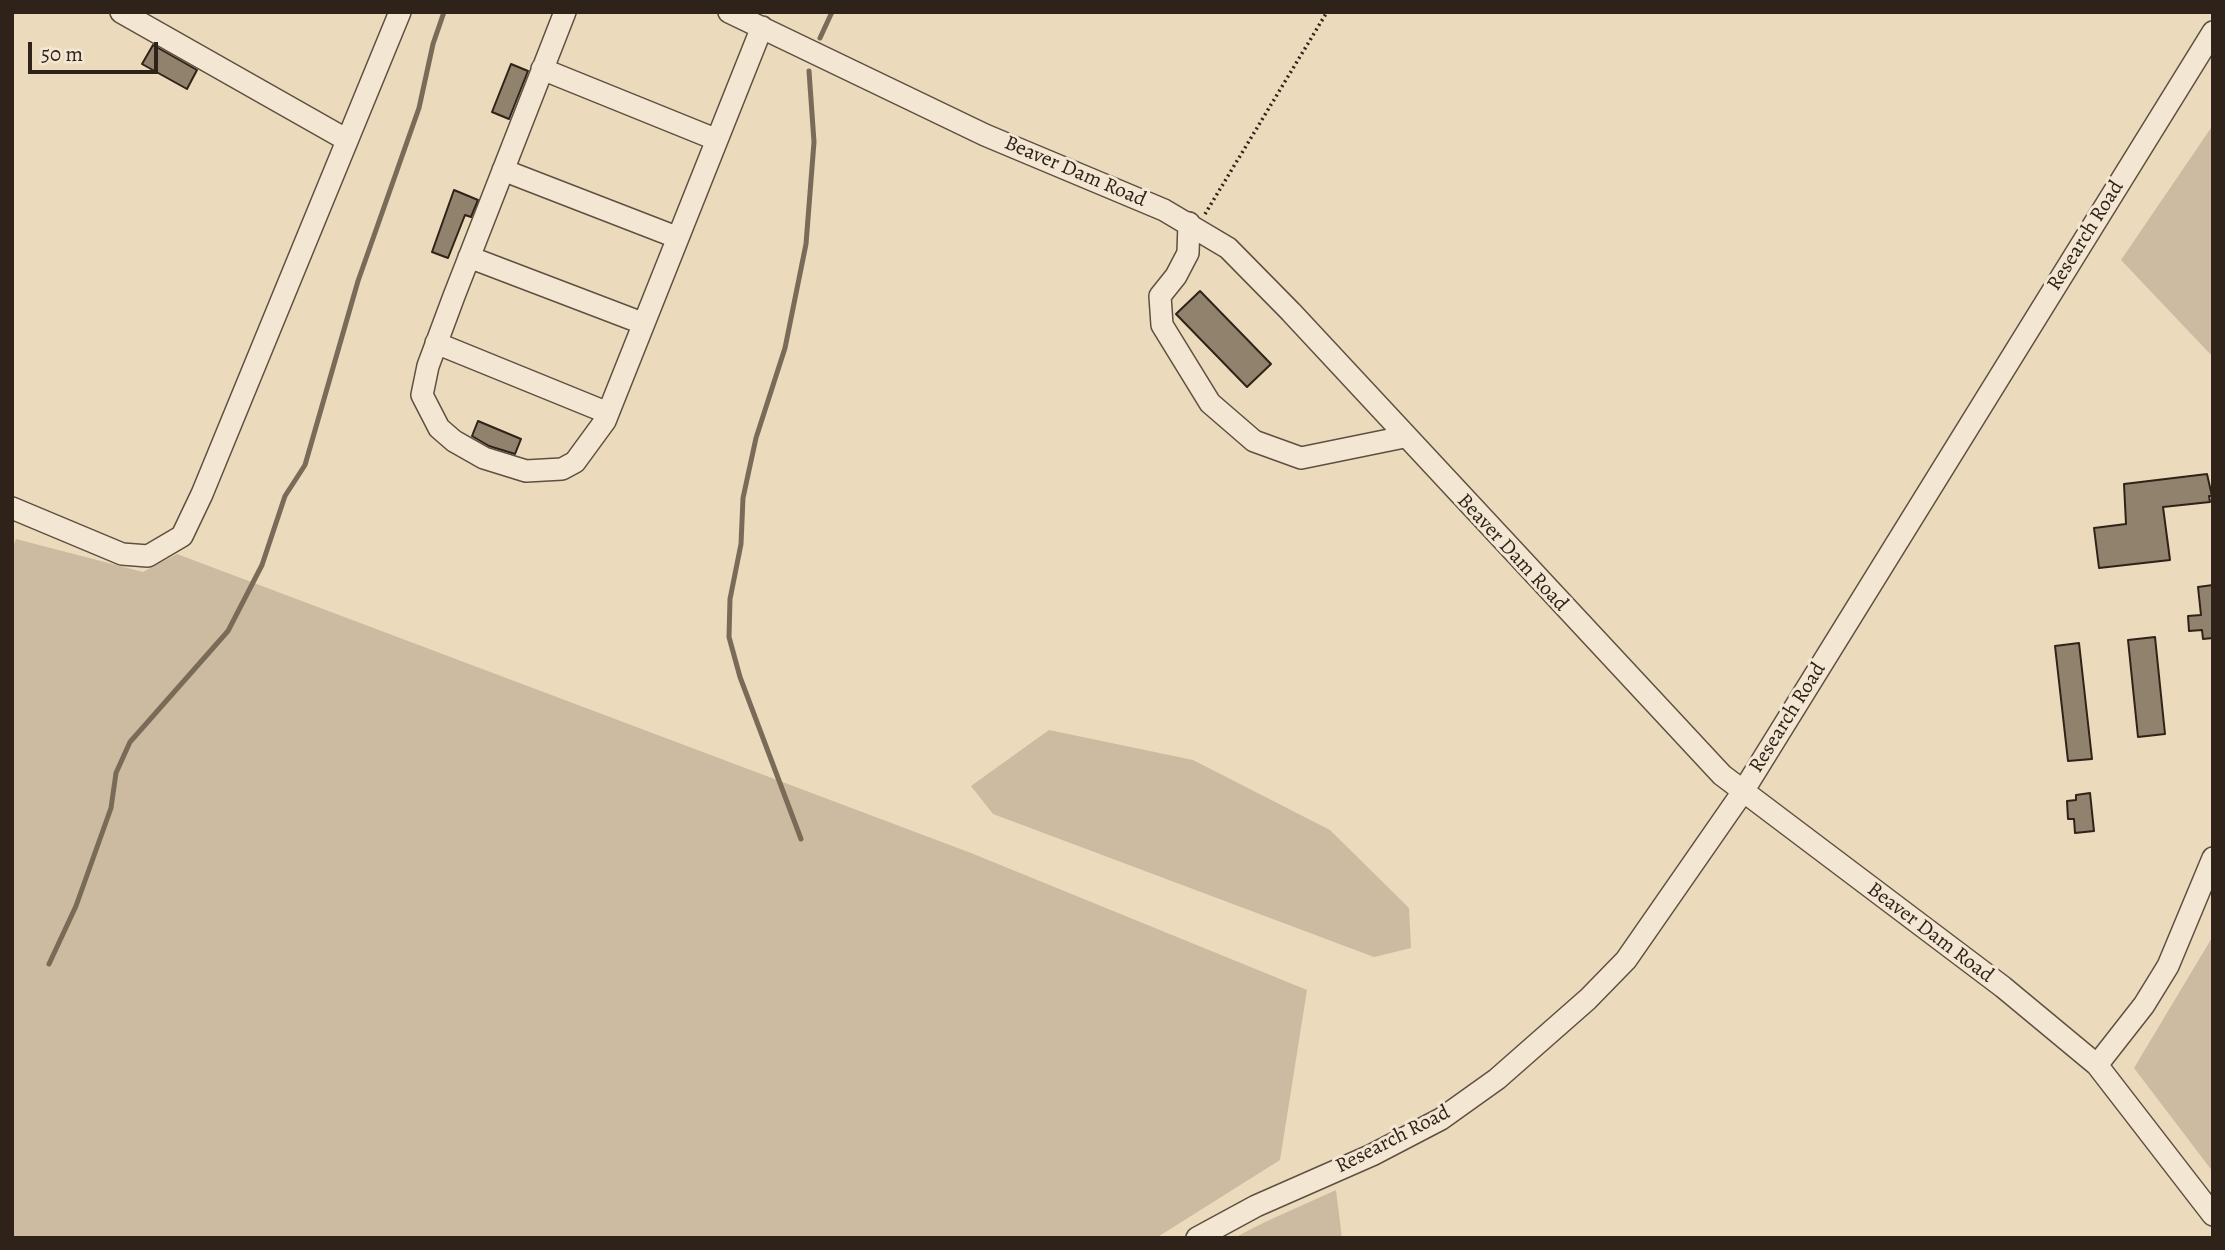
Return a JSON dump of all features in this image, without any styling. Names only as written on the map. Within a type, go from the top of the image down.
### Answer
[{"type":"street","points":[[121,12],[347,140]]},
{"type":"street","points":[[12,508],[122,554],[148,556],[182,536],[202,494],[400,12]]},
{"type":"street","points":[[565,12],[436,343],[423,385],[425,405],[439,428],[454,441],[484,458],[526,471],[562,469],[583,454],[608,413],[715,139],[762,27]]},
{"type":"street","name":"Beaver Dam Road","points":[[729,12],[985,135],[1193,225],[1228,248],[1640,689],[1742,793],[2003,987],[2096,1065],[2126,1099],[2213,1215]]},
{"type":"street","name":"Research Road","points":[[1198,1238],[1256,1206],[1413,1134],[1497,1079],[1588,999],[1626,960],[1742,793],[2213,32]]},
{"type":"street","points":[[542,69],[715,139]]},
{"type":"street","points":[[503,170],[677,237]]},
{"type":"street","points":[[1193,225],[1188,253],[1176,276],[1160,296],[1162,325],[1210,402],[1254,441],[1301,458],[1404,437]]},
{"type":"street","points":[[469,257],[642,323]]},
{"type":"street","points":[[436,343],[608,413]]},
{"type":"street","points":[[2096,1065],[2144,1005],[2168,966],[2213,858]]},
{"type":"path","points":[[1193,225],[1327,12]]},
{"type":"shaded area","points":[[2213,125],[2213,357],[2121,260]]},
{"type":"shaded area","points":[[16,539],[143,572],[177,554],[971,853],[1307,990],[1280,1160],[1156,1238],[12,1238],[12,549]]},
{"type":"shaded area","points":[[1049,730],[1193,760],[1330,830],[1409,908],[1411,948],[1374,957],[993,814],[971,786]]},
{"type":"shaded area","points":[[2213,936],[2213,1172],[2134,1068]]},
{"type":"shaded area","points":[[1336,1190],[1342,1238],[1234,1238],[1265,1222]]},
{"type":"building","points":[[153,45],[197,70],[187,89],[142,64]]},
{"type":"building","points":[[511,64],[528,71],[509,119],[492,112]]},
{"type":"building","points":[[454,190],[478,200],[471,217],[465,215],[448,258],[432,252]]},
{"type":"building","points":[[1200,291],[1271,364],[1247,387],[1176,314]]},
{"type":"building","points":[[478,421],[521,439],[515,454],[489,446],[472,436]]},
{"type":"building","points":[[2207,474],[2212,496],[2209,496],[2210,502],[2163,507],[2170,560],[2099,568],[2094,528],[2126,524],[2124,484]]},
{"type":"building","points":[[2213,585],[2213,638],[2203,639],[2202,630],[2189,631],[2188,616],[2201,615],[2198,587]]},
{"type":"building","points":[[2155,637],[2165,734],[2138,737],[2128,640]]},
{"type":"building","points":[[2079,643],[2092,759],[2068,761],[2055,646]]},
{"type":"building","points":[[2090,793],[2094,831],[2075,833],[2074,819],[2068,819],[2067,801],[2076,800],[2076,795]]},
{"type":"waterway","points":[[49,964],[76,906],[111,808],[116,773],[130,742],[228,631],[262,565],[285,496],[305,465],[358,281],[419,108],[433,44],[444,12]]},
{"type":"waterway","points":[[820,38],[832,12]]},
{"type":"waterway","points":[[801,839],[740,677],[729,637],[730,599],[741,544],[743,498],[756,438],[785,348],[806,244],[814,142],[809,71]]}]
